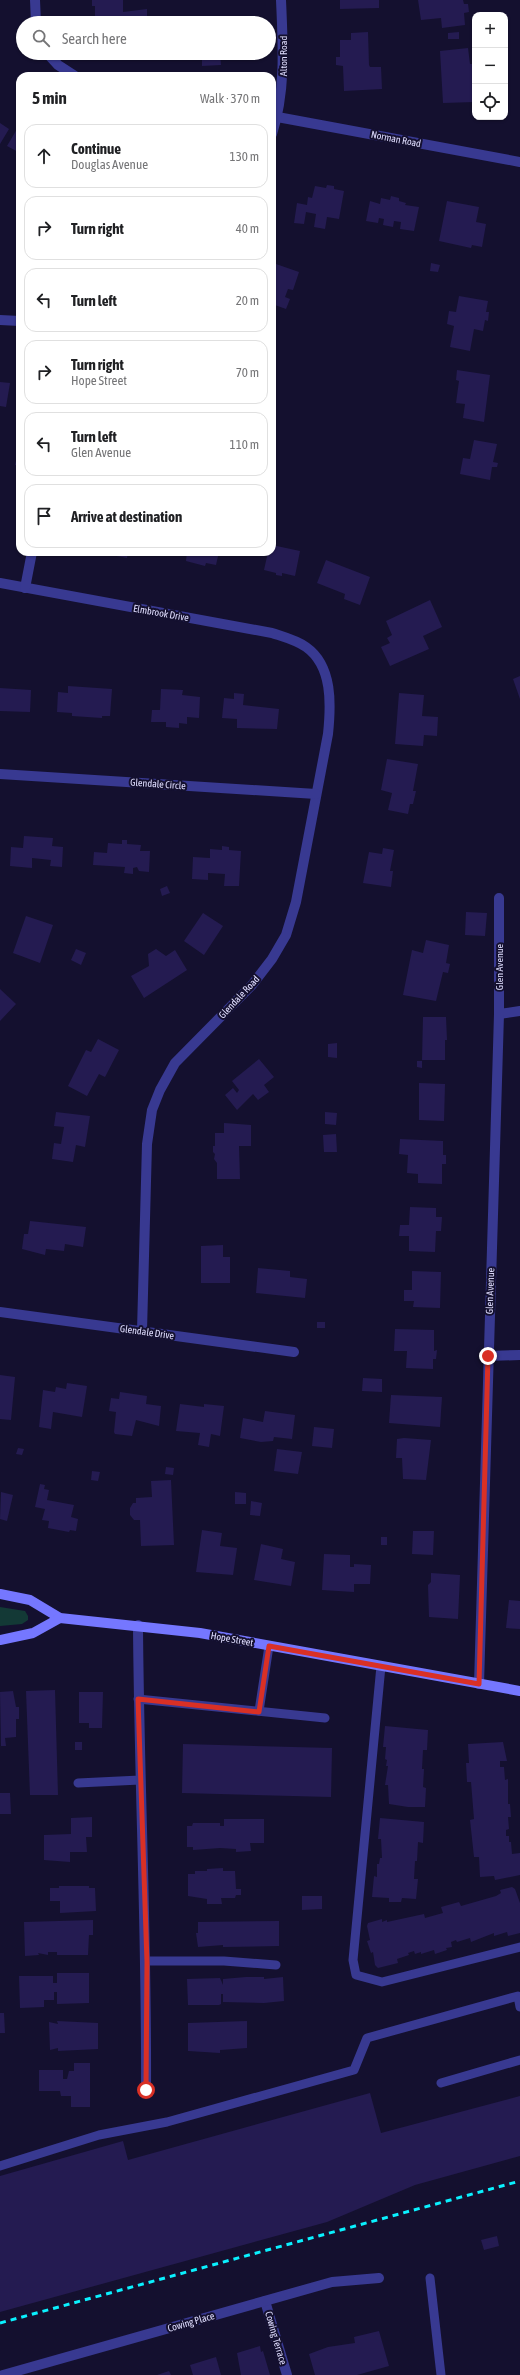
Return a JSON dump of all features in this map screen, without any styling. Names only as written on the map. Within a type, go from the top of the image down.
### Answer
[{"type":"main road","name":"Hope Street","points":[[0,1594],[30,1600],[60,1618],[138,1625],[200,1633],[520,1691]]},
{"type":"main road","points":[[0,1640],[33,1634],[60,1618]]},
{"type":"street","points":[[35,0],[36,16]]},
{"type":"street","name":"Alton Road","points":[[276,111],[283,79],[281,0]]},
{"type":"street","points":[[53,60],[69,72]]},
{"type":"street","name":"Norman Road","points":[[276,116],[520,162]]},
{"type":"street","points":[[0,320],[16,321]]},
{"type":"street","points":[[25,588],[31,556]]},
{"type":"street","name":"Elmbrook Drive","points":[[0,584],[272,633],[294,640],[307,648],[315,656]]},
{"type":"street","name":"Glendale Road","points":[[142,1331],[147,1144],[152,1110],[160,1090],[175,1063],[252,985],[272,959],[286,935],[296,902],[331,706],[329,686],[315,656]]},
{"type":"street","name":"Glendale Circle","points":[[0,774],[316,794]]},
{"type":"street","name":"Glen Avenue","points":[[479,1684],[499,1014],[499,898]]},
{"type":"street","points":[[499,1014],[520,1011]]},
{"type":"street","name":"Glendale Drive","points":[[0,1312],[294,1352]]},
{"type":"street","points":[[488,1356],[520,1355]]},
{"type":"street","points":[[138,1625],[140,1780],[147,1962],[146,2090]]},
{"type":"street","name":"Cowing Place","points":[[3,2375],[332,2282],[379,2278]]},
{"type":"street","name":"Cowing Terrace","points":[[266,2301],[287,2375]]},
{"type":"lane","points":[[259,1712],[269,1646]]},
{"type":"lane","points":[[381,1666],[352,1960],[356,1976],[382,1982],[520,1947]]},
{"type":"lane","points":[[138,1699],[325,1718]]},
{"type":"lane","points":[[78,1783],[140,1780]]},
{"type":"lane","points":[[147,1962],[224,1961],[276,1965]]},
{"type":"lane","points":[[0,2166],[99,2135],[167,2122],[354,2070],[367,2038],[518,1996],[520,2007]]},
{"type":"lane","points":[[441,2083],[520,2060]]},
{"type":"lane","points":[[430,2278],[441,2375]]},
{"type":"green space","points":[[0,1607],[25,1611],[28,1616],[28,1620],[22,1624],[0,1626]]},
{"type":"building","points":[[92,0],[123,0],[123,12],[147,9],[147,16],[95,16],[95,6],[92,6]]},
{"type":"building","points":[[340,0],[379,0],[379,8],[340,9]]},
{"type":"building","points":[[418,0],[463,0],[464,4],[468,4],[469,12],[464,13],[465,25],[442,28],[441,18],[421,20]]},
{"type":"building","points":[[368,32],[369,65],[370,67],[381,67],[382,89],[344,91],[343,66],[336,65],[336,57],[340,57],[340,40],[351,40],[351,33]]},
{"type":"building","points":[[459,32],[459,39],[448,39],[448,33]]},
{"type":"building","points":[[468,48],[470,64],[472,64],[472,102],[443,103],[440,51]]},
{"type":"building","points":[[202,60],[221,60],[221,65],[202,66]]},
{"type":"building","points":[[0,123],[9,129],[0,144]]},
{"type":"building","points":[[16,131],[16,151],[7,146]]},
{"type":"building","points":[[327,185],[334,186],[334,189],[344,191],[339,219],[327,217],[325,229],[314,227],[316,214],[306,212],[304,224],[294,223],[297,203],[307,205],[308,197],[312,198],[315,186],[326,188]]},
{"type":"building","points":[[391,196],[399,198],[399,201],[406,203],[405,205],[419,207],[414,231],[400,229],[401,222],[394,221],[393,227],[383,225],[384,219],[379,218],[378,223],[366,221],[370,201],[380,204],[381,198],[390,200]]},
{"type":"building","points":[[447,201],[479,207],[476,222],[486,224],[482,247],[472,245],[471,248],[439,241]]},
{"type":"building","points":[[431,263],[440,265],[438,272],[430,271]]},
{"type":"building","points":[[276,264],[299,272],[293,290],[288,289],[285,297],[290,299],[286,309],[276,305]]},
{"type":"building","points":[[459,296],[488,301],[486,312],[489,312],[488,321],[485,320],[483,331],[474,329],[470,351],[450,347],[454,326],[447,324],[449,311],[456,312]]},
{"type":"building","points":[[457,370],[490,375],[484,422],[463,418],[465,404],[456,403],[459,381],[456,380]]},
{"type":"building","points":[[0,382],[10,383],[6,407],[0,406]]},
{"type":"building","points":[[474,440],[497,444],[493,462],[498,463],[497,467],[492,467],[490,480],[460,474],[463,458],[470,459]]},
{"type":"building","points":[[276,546],[300,551],[295,576],[282,573],[282,576],[276,575],[276,573],[264,570],[267,556],[276,556]]},
{"type":"building","points":[[117,556],[127,556],[127,558]]},
{"type":"building","points":[[187,556],[218,556],[216,565],[206,563],[205,566],[186,561]]},
{"type":"building","points":[[326,560],[370,577],[360,605],[344,599],[345,594],[317,583]]},
{"type":"building","points":[[430,600],[442,627],[423,636],[429,649],[390,666],[381,647],[390,643],[387,638],[392,635],[386,621]]},
{"type":"building","points":[[520,676],[520,699],[513,679]]},
{"type":"building","points":[[68,686],[112,689],[110,716],[102,716],[102,718],[72,716],[72,713],[57,712],[58,692],[68,693]]},
{"type":"building","points":[[0,688],[31,690],[30,712],[0,711]]},
{"type":"building","points":[[161,689],[183,690],[182,695],[200,697],[199,718],[187,717],[187,724],[179,723],[179,728],[166,727],[166,722],[151,722],[152,710],[160,710]]},
{"type":"building","points":[[234,693],[244,694],[243,705],[279,709],[277,729],[237,728],[237,719],[222,718],[224,698],[234,699]]},
{"type":"building","points":[[399,693],[424,695],[422,716],[438,717],[437,736],[424,735],[423,746],[395,744]]},
{"type":"building","points":[[387,759],[418,764],[413,791],[416,791],[413,804],[410,804],[408,814],[388,810],[392,793],[381,790]]},
{"type":"building","points":[[24,836],[53,838],[52,846],[63,847],[62,867],[50,866],[51,860],[32,858],[32,868],[10,866],[11,847],[23,848]]},
{"type":"building","points":[[122,840],[127,840],[127,844],[141,845],[140,851],[150,851],[149,872],[139,871],[137,867],[133,868],[133,874],[124,873],[125,867],[93,865],[94,852],[107,853],[108,843],[122,844]]},
{"type":"building","points":[[222,846],[229,847],[229,850],[241,851],[239,886],[224,886],[225,874],[208,873],[208,880],[192,879],[193,857],[210,858],[210,849],[222,850]]},
{"type":"building","points":[[383,848],[394,850],[390,871],[393,871],[391,887],[363,883],[369,852],[382,854]]},
{"type":"building","points":[[167,886],[170,893],[162,896],[160,889]]},
{"type":"building","points":[[466,912],[487,913],[485,936],[465,935]]},
{"type":"building","points":[[203,913],[223,926],[204,955],[184,941]]},
{"type":"building","points":[[26,916],[53,925],[40,963],[13,953]]},
{"type":"building","points":[[426,940],[449,945],[446,963],[450,964],[448,973],[443,972],[436,1001],[403,995],[412,950],[423,953]]},
{"type":"building","points":[[76,949],[86,953],[81,965],[71,960]]},
{"type":"building","points":[[156,949],[166,956],[175,950],[187,970],[144,998],[131,976],[149,966],[148,954]]},
{"type":"building","points":[[0,989],[16,1004],[0,1021]]},
{"type":"building","points":[[423,1017],[446,1017],[447,1040],[445,1040],[445,1060],[422,1060]]},
{"type":"building","points":[[98,1039],[119,1050],[105,1077],[99,1074],[87,1096],[68,1086],[86,1050],[91,1052]]},
{"type":"building","points":[[337,1043],[337,1058],[328,1057],[328,1044]]},
{"type":"building","points":[[259,1059],[274,1077],[264,1085],[269,1092],[258,1100],[253,1094],[237,1110],[225,1095],[233,1088],[237,1093],[239,1090],[232,1081]]},
{"type":"building","points":[[417,1061],[422,1061],[422,1068],[417,1067]]},
{"type":"building","points":[[419,1083],[445,1084],[444,1121],[419,1120]]},
{"type":"building","points":[[56,1112],[90,1116],[85,1147],[76,1145],[73,1162],[52,1159],[54,1143],[61,1144],[64,1127],[54,1126]]},
{"type":"building","points":[[325,1112],[337,1113],[336,1125],[325,1124]]},
{"type":"building","points":[[224,1123],[251,1125],[251,1146],[239,1146],[240,1179],[217,1179],[217,1163],[214,1159],[215,1154],[213,1152],[213,1146],[215,1146],[215,1133],[224,1133]]},
{"type":"building","points":[[336,1134],[337,1152],[324,1152],[323,1135]]},
{"type":"building","points":[[400,1139],[443,1141],[443,1155],[446,1155],[446,1164],[442,1164],[442,1184],[418,1183],[418,1174],[407,1173],[408,1155],[399,1154]]},
{"type":"building","points":[[410,1207],[436,1208],[436,1217],[442,1217],[441,1231],[436,1231],[435,1252],[409,1251],[409,1236],[399,1236],[400,1225],[409,1225]]},
{"type":"building","points":[[30,1221],[86,1227],[83,1247],[65,1244],[64,1251],[46,1249],[45,1255],[22,1249],[24,1234],[28,1234]]},
{"type":"building","points":[[223,1245],[223,1257],[230,1257],[230,1283],[201,1283],[201,1246]]},
{"type":"building","points":[[258,1268],[290,1271],[290,1277],[307,1279],[305,1298],[256,1293]]},
{"type":"building","points":[[412,1271],[441,1272],[440,1308],[413,1307],[414,1301],[404,1301],[404,1290],[412,1290]]},
{"type":"building","points":[[317,1322],[325,1322],[325,1328],[317,1328]]},
{"type":"building","points":[[395,1329],[434,1330],[434,1351],[437,1350],[436,1359],[433,1359],[433,1369],[406,1368],[407,1351],[394,1351]]},
{"type":"building","points":[[0,1375],[15,1377],[11,1420],[0,1419]]},
{"type":"building","points":[[363,1378],[382,1379],[382,1392],[362,1391]]},
{"type":"building","points":[[67,1383],[87,1386],[82,1417],[53,1412],[51,1429],[39,1427],[43,1390],[55,1392],[56,1387],[66,1389]]},
{"type":"building","points":[[120,1392],[147,1396],[146,1404],[161,1406],[159,1426],[136,1420],[132,1436],[115,1434],[116,1412],[109,1411],[111,1398],[119,1399]]},
{"type":"building","points":[[391,1395],[442,1397],[440,1427],[389,1423]]},
{"type":"building","points":[[180,1404],[204,1407],[204,1404],[224,1406],[220,1436],[211,1434],[209,1447],[198,1445],[200,1433],[176,1431]]},
{"type":"building","points":[[265,1411],[295,1415],[292,1439],[274,1437],[273,1441],[261,1442],[240,1438],[243,1418],[263,1422]]},
{"type":"building","points":[[314,1427],[334,1429],[332,1448],[312,1446]]},
{"type":"building","points":[[404,1438],[431,1440],[426,1480],[403,1479],[402,1458],[396,1458],[397,1439]]},
{"type":"building","points":[[18,1448],[24,1449],[22,1455],[16,1454]]},
{"type":"building","points":[[277,1449],[302,1452],[298,1474],[274,1471]]},
{"type":"building","points":[[166,1467],[174,1468],[173,1475],[165,1474]]},
{"type":"building","points":[[92,1471],[100,1472],[98,1481],[91,1480]]},
{"type":"building","points":[[171,1480],[174,1545],[141,1546],[140,1520],[134,1520],[130,1515],[130,1508],[133,1503],[136,1503],[136,1498],[152,1497],[151,1481]]},
{"type":"building","points":[[40,1484],[45,1485],[44,1489],[49,1490],[47,1500],[74,1505],[71,1517],[78,1519],[76,1531],[70,1530],[69,1532],[48,1528],[49,1521],[42,1520],[45,1509],[35,1507]]},
{"type":"building","points":[[1,1492],[13,1495],[7,1521],[0,1519]]},
{"type":"building","points":[[235,1492],[246,1493],[246,1504],[235,1504]]},
{"type":"building","points":[[251,1501],[262,1503],[260,1516],[250,1515]]},
{"type":"building","points":[[202,1530],[222,1533],[220,1546],[237,1548],[233,1575],[196,1572]]},
{"type":"building","points":[[413,1531],[434,1531],[433,1555],[412,1554]]},
{"type":"building","points":[[381,1537],[387,1537],[387,1545],[381,1545]]},
{"type":"building","points":[[261,1544],[283,1549],[281,1559],[295,1562],[291,1586],[254,1580]]},
{"type":"building","points":[[324,1554],[350,1555],[350,1567],[354,1567],[354,1564],[371,1565],[370,1584],[354,1584],[354,1592],[322,1590]]},
{"type":"building","points":[[431,1573],[460,1575],[458,1619],[429,1617],[428,1585],[431,1582]]},
{"type":"building","points":[[509,1600],[520,1601],[520,1629],[506,1628]]},
{"type":"building","points":[[55,1690],[58,1795],[30,1795],[26,1691]]},
{"type":"building","points":[[13,1691],[16,1707],[19,1707],[19,1719],[16,1719],[16,1737],[5,1738],[6,1746],[1,1746],[0,1692]]},
{"type":"building","points":[[79,1692],[103,1692],[102,1728],[89,1728],[89,1723],[79,1723]]},
{"type":"building","points":[[385,1726],[428,1730],[427,1750],[423,1750],[422,1769],[424,1769],[423,1787],[426,1788],[425,1807],[408,1807],[389,1804],[388,1785],[385,1785],[388,1766],[386,1766],[387,1760],[385,1759],[386,1747],[383,1747]]},
{"type":"building","points":[[75,1742],[82,1742],[82,1750],[75,1750]]},
{"type":"building","points":[[503,1742],[507,1761],[500,1761],[500,1767],[504,1767],[505,1780],[508,1779],[508,1804],[510,1804],[511,1817],[508,1817],[509,1829],[506,1830],[506,1836],[509,1836],[509,1842],[511,1842],[512,1854],[520,1853],[520,1875],[495,1880],[494,1876],[480,1877],[479,1857],[474,1857],[470,1820],[474,1819],[471,1782],[467,1782],[466,1763],[469,1763],[468,1744]]},
{"type":"building","points":[[183,1744],[332,1748],[331,1797],[182,1793]]},
{"type":"building","points":[[0,1793],[10,1793],[11,1814],[0,1814]]},
{"type":"building","points":[[92,1817],[92,1837],[86,1837],[87,1852],[70,1852],[70,1862],[44,1860],[44,1835],[71,1834],[71,1818]]},
{"type":"building","points":[[380,1818],[424,1822],[423,1843],[418,1842],[417,1861],[415,1861],[414,1879],[418,1879],[416,1899],[402,1898],[401,1902],[389,1902],[389,1898],[372,1897],[374,1876],[377,1877],[377,1864],[379,1864],[380,1858],[382,1858],[381,1839],[378,1839]]},
{"type":"building","points":[[224,1819],[264,1819],[264,1843],[250,1843],[251,1851],[236,1852],[236,1849],[220,1848],[193,1850],[193,1847],[187,1847],[187,1826],[192,1826],[193,1823],[220,1823],[220,1826],[224,1826]]},
{"type":"building","points":[[223,1868],[223,1871],[235,1871],[236,1889],[241,1889],[241,1895],[236,1895],[235,1898],[221,1898],[222,1904],[207,1904],[207,1899],[188,1896],[188,1874],[195,1874],[195,1871],[207,1871],[207,1869]]},
{"type":"building","points":[[59,1886],[89,1886],[89,1888],[95,1888],[96,1911],[60,1913],[60,1901],[50,1901],[50,1888],[59,1888]]},
{"type":"building","points":[[512,1887],[515,1889],[520,1903],[520,1933],[508,1936],[507,1932],[494,1936],[494,1933],[471,1942],[470,1938],[457,1942],[456,1940],[451,1942],[452,1947],[446,1948],[447,1950],[435,1954],[434,1950],[421,1954],[421,1952],[415,1954],[414,1951],[408,1953],[409,1955],[397,1959],[398,1963],[378,1968],[375,1965],[373,1952],[371,1953],[367,1941],[370,1940],[367,1926],[368,1923],[382,1919],[382,1922],[387,1920],[387,1922],[424,1914],[425,1918],[443,1913],[441,1907],[459,1902],[461,1906],[496,1896],[501,1893],[500,1890]]},
{"type":"building","points":[[302,1896],[322,1896],[322,1909],[302,1910]]},
{"type":"building","points":[[93,1920],[93,1935],[89,1935],[88,1955],[57,1955],[57,1952],[48,1952],[48,1955],[38,1953],[39,1955],[25,1956],[24,1922]]},
{"type":"building","points":[[279,1921],[279,1946],[223,1947],[223,1945],[198,1947],[196,1933],[198,1933],[198,1922]]},
{"type":"building","points":[[57,1973],[89,1973],[89,2003],[57,2004],[57,1992],[54,1992],[54,2000],[44,2000],[44,2007],[20,2008],[19,1976],[53,1976],[53,1983],[57,1983]]},
{"type":"building","points":[[264,1977],[264,1979],[283,1977],[284,2001],[264,2003],[223,2002],[223,1994],[221,1994],[221,2004],[219,2005],[188,2005],[187,1979],[220,1978],[223,1985],[223,1979]]},
{"type":"building","points":[[0,2013],[4,2013],[5,2033],[0,2033]]},
{"type":"building","points":[[57,2021],[98,2023],[98,2049],[58,2051],[58,2048],[50,2050],[49,2022],[58,2024]]},
{"type":"building","points":[[247,2021],[247,2048],[220,2050],[220,2053],[188,2051],[188,2023]]},
{"type":"building","points":[[74,2063],[90,2063],[90,2107],[71,2107],[71,2096],[61,2096],[60,2091],[39,2091],[39,2070],[63,2070],[63,2079],[67,2079],[69,2071],[74,2071]]},
{"type":"building","points":[[370,2093],[381,2133],[520,2096],[520,2156],[415,2185],[327,2222],[0,2312],[0,2176],[123,2141],[128,2160]]},
{"type":"building","points":[[497,2236],[499,2246],[484,2250],[481,2240]]},
{"type":"building","points":[[379,2331],[389,2366],[357,2375],[315,2375],[309,2354],[328,2347],[355,2343],[354,2337]]},
{"type":"building","points":[[260,2346],[261,2352],[263,2351],[270,2375],[241,2375],[237,2353]]},
{"type":"building","points":[[216,2357],[221,2375],[193,2375],[190,2365]]},
{"type":"building","points":[[169,2371],[171,2375],[157,2375]]},
{"type":"railway","points":[[0,2323],[520,2181]]},
{"type":"route","points":[[146,2090],[147,1962],[138,1699],[259,1712],[269,1646],[479,1684],[488,1356]]}]
